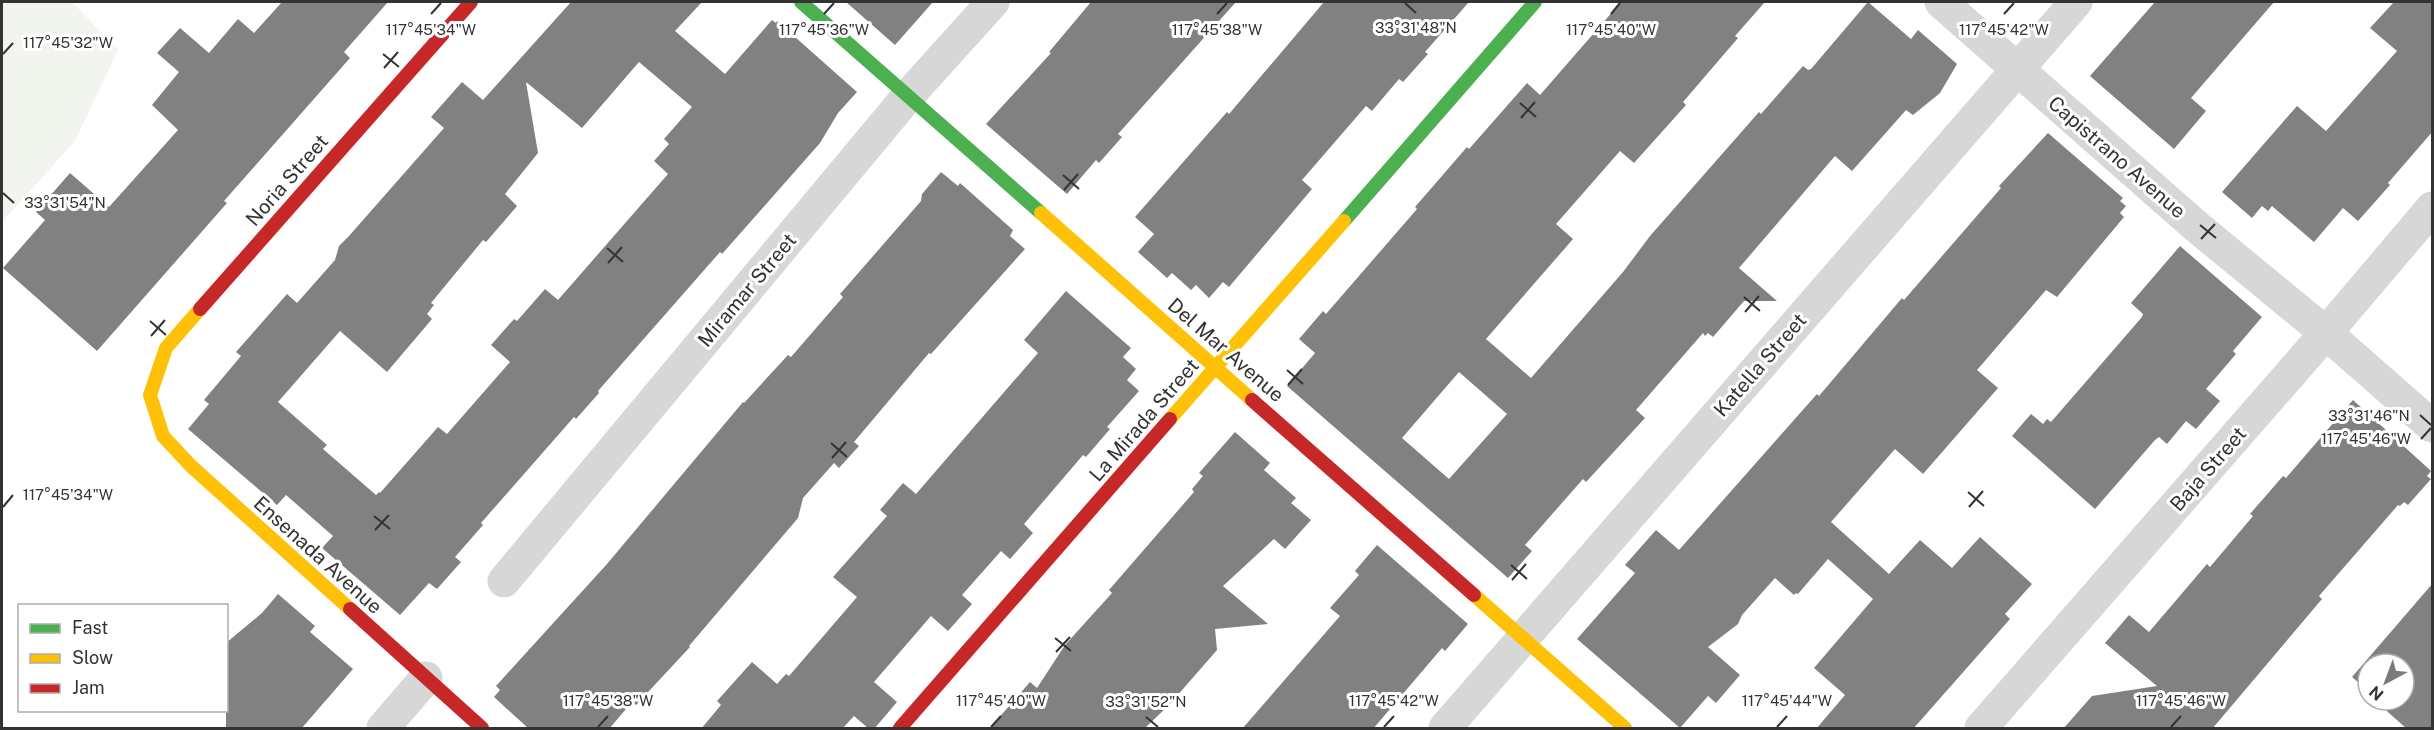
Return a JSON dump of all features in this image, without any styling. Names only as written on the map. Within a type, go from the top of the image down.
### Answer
[{"type":"street","name":"Noria Street","points":[[150,395],[166,348],[471,2]]},
{"type":"street","name":"Del Mar Avenue","points":[[801,2],[1624,729]]},
{"type":"street","name":"Miramar Street","points":[[504,581],[908,96],[993,2]]},
{"type":"street","name":"La Mirada Street","points":[[900,729],[1535,2]]},
{"type":"street","name":"Capistrano Avenue","points":[[1941,2],[2197,227],[2326,333],[2433,426]]},
{"type":"street","name":"Katella Street","points":[[1445,729],[2076,2]]},
{"type":"street","name":"Baja Street","points":[[1981,729],[2433,208]]},
{"type":"street","name":"Ensenada Avenue","points":[[150,395],[163,436],[191,466],[482,729]]},
{"type":"street","points":[[383,729],[426,678]]},
{"type":"shaded area","points":[[2,2],[72,2],[118,50],[75,141],[2,222]]},
{"type":"building","points":[[282,2],[388,2],[344,52],[350,58],[224,201],[227,203],[97,351],[3,268],[45,220],[36,212],[70,173],[109,207],[178,130],[152,105],[179,72],[157,53],[180,28],[209,53],[238,19],[254,33]]},
{"type":"building","points":[[571,2],[702,2],[675,31],[725,74],[772,20],[776,23],[777,21],[857,92],[838,113],[820,143],[722,254],[720,252],[598,391],[599,393],[576,419],[574,417],[481,523],[483,525],[455,557],[461,562],[437,589],[429,583],[400,615],[322,548],[333,536],[286,495],[277,505],[188,429],[209,404],[204,400],[241,356],[236,352],[287,294],[297,303],[335,260],[339,246],[444,128],[431,117],[462,82],[483,100]],"holes":[[[639,62],[692,107],[664,139],[669,144],[654,161],[668,174],[558,300],[545,289],[517,321],[514,319],[491,345],[510,362],[447,434],[438,427],[380,493],[376,495],[323,449],[327,445],[278,402],[340,331],[387,372],[432,319],[427,314],[434,305],[431,303],[483,240],[486,242],[517,206],[505,194],[538,153],[526,82],[582,128]]]},
{"type":"building","points":[[846,2],[933,2],[895,45]]},
{"type":"building","points":[[1091,2],[1236,2],[1118,134],[1122,137],[1099,163],[1096,160],[1067,194],[986,124],[1051,53],[1049,52]]},
{"type":"building","points":[[1324,2],[1469,2],[1425,52],[1428,54],[1403,82],[1399,79],[1372,111],[1366,106],[1302,180],[1312,189],[1229,287],[1223,282],[1209,298],[1196,285],[1191,290],[1172,273],[1167,278],[1138,252],[1154,234],[1135,217],[1227,112],[1229,114]]},
{"type":"building","points":[[1621,2],[1765,2],[1735,36],[1738,38],[1683,102],[1686,105],[1634,163],[1620,151],[1556,224],[1573,239],[1486,339],[1531,378],[1623,272],[1650,236],[1759,112],[1761,114],[1803,66],[1808,70],[1811,69],[1868,2],[1911,39],[1918,30],[1957,64],[1940,93],[1913,115],[1906,110],[1852,171],[1835,156],[1739,268],[1777,301],[1744,301],[1713,337],[1708,333],[1705,336],[1703,333],[1636,410],[1645,418],[1586,482],[1583,479],[1525,545],[1532,551],[1508,578],[1287,386],[1315,353],[1299,339],[1323,311],[1326,314],[1467,147],[1469,149],[1527,83],[1540,95]],"holes":[[[1459,372],[1507,414],[1449,479],[1402,438]]]},
{"type":"building","points":[[2155,2],[2274,2],[2191,98],[2206,111],[2174,149],[2090,76]]},
{"type":"building","points":[[2394,2],[2433,2],[2433,131],[2358,221],[2343,208],[2314,242],[2272,206],[2268,211],[2262,206],[2252,218],[2222,192],[2297,106],[2326,131],[2397,51],[2370,28]]},
{"type":"building","points":[[2048,133],[2123,198],[2120,201],[2126,206],[2120,213],[2124,217],[2057,297],[2046,290],[1977,370],[1998,388],[1923,474],[1895,449],[1831,522],[1889,574],[1920,540],[1952,568],[1980,537],[2032,584],[2005,614],[2010,619],[1913,729],[1816,729],[1845,695],[1814,668],[1873,599],[1828,559],[1798,594],[1794,595],[1775,578],[1742,615],[1738,624],[1708,647],[1740,675],[1716,703],[1708,696],[1680,728],[1577,639],[1635,573],[1625,565],[1656,530],[1679,550],[1817,394],[1819,396],[1902,298],[1904,300],[2001,188],[1999,186]]},
{"type":"building","points":[[941,172],[958,186],[960,183],[1013,230],[1010,236],[1025,249],[931,354],[929,353],[854,442],[859,446],[839,468],[834,463],[803,498],[798,518],[690,647],[636,705],[632,702],[609,729],[529,729],[494,697],[500,690],[496,686],[607,564],[743,402],[788,355],[791,357],[843,297],[840,294],[921,201],[922,194]]},
{"type":"building","points":[[2180,246],[2262,317],[2233,351],[2236,354],[2206,389],[2220,401],[2196,429],[2186,421],[2167,444],[2159,437],[2155,440],[2095,509],[2012,436],[2031,414],[2043,424],[2047,419],[2051,422],[2142,317],[2143,314],[2131,303]]},
{"type":"building","points":[[1066,291],[1131,348],[1123,357],[1136,369],[1127,380],[1139,391],[1107,427],[1110,429],[1086,457],[1083,455],[1024,524],[1033,533],[1010,559],[1001,551],[962,595],[972,604],[948,631],[931,616],[874,682],[897,702],[874,729],[869,729],[854,716],[842,729],[701,729],[721,705],[717,701],[752,662],[777,684],[786,674],[789,676],[857,597],[833,577],[887,516],[880,510],[903,483],[916,494],[1038,353],[1024,340]]},
{"type":"building","points":[[2353,400],[2431,471],[2427,476],[2431,479],[2408,505],[2404,502],[2398,505],[2319,596],[2322,599],[2212,729],[2063,729],[2092,696],[2157,686],[2105,643],[2129,615],[2149,632],[2207,564],[2210,567],[2253,516],[2250,514],[2283,476],[2286,478]]},
{"type":"building","points":[[1235,432],[1270,463],[1264,470],[1296,498],[1291,503],[1311,520],[1285,549],[1274,539],[1223,586],[1268,624],[1215,629],[1217,650],[1169,705],[1144,729],[989,729],[1030,682],[1037,688],[1065,645],[1112,593],[1109,590],[1194,492],[1192,489],[1203,476],[1199,473]]},
{"type":"building","points":[[1377,545],[1468,624],[1445,651],[1442,648],[1373,729],[1242,729],[1340,616],[1330,608],[1359,575],[1355,571]]},
{"type":"building","points":[[2433,583],[2433,729],[2407,729],[2388,712],[2416,712],[2416,652],[2374,652]]},
{"type":"building","points":[[278,594],[315,626],[310,632],[353,669],[301,729],[226,729],[228,641],[262,613]]},
{"type":"traffic: fast","points":[[801,2],[1041,213]]},
{"type":"traffic: fast","points":[[1344,221],[1535,2]]},
{"type":"traffic: slow","points":[[1041,213],[1252,400]]},
{"type":"traffic: slow","points":[[1170,419],[1344,221]]},
{"type":"traffic: slow","points":[[200,309],[166,348],[150,395],[163,436],[191,466],[350,609]]},
{"type":"traffic: slow","points":[[1474,595],[1625,728]]},
{"type":"traffic: jam","points":[[200,309],[471,2]]},
{"type":"traffic: jam","points":[[1252,400],[1474,595]]},
{"type":"traffic: jam","points":[[900,728],[1170,419]]},
{"type":"traffic: jam","points":[[350,609],[482,728]]}]
